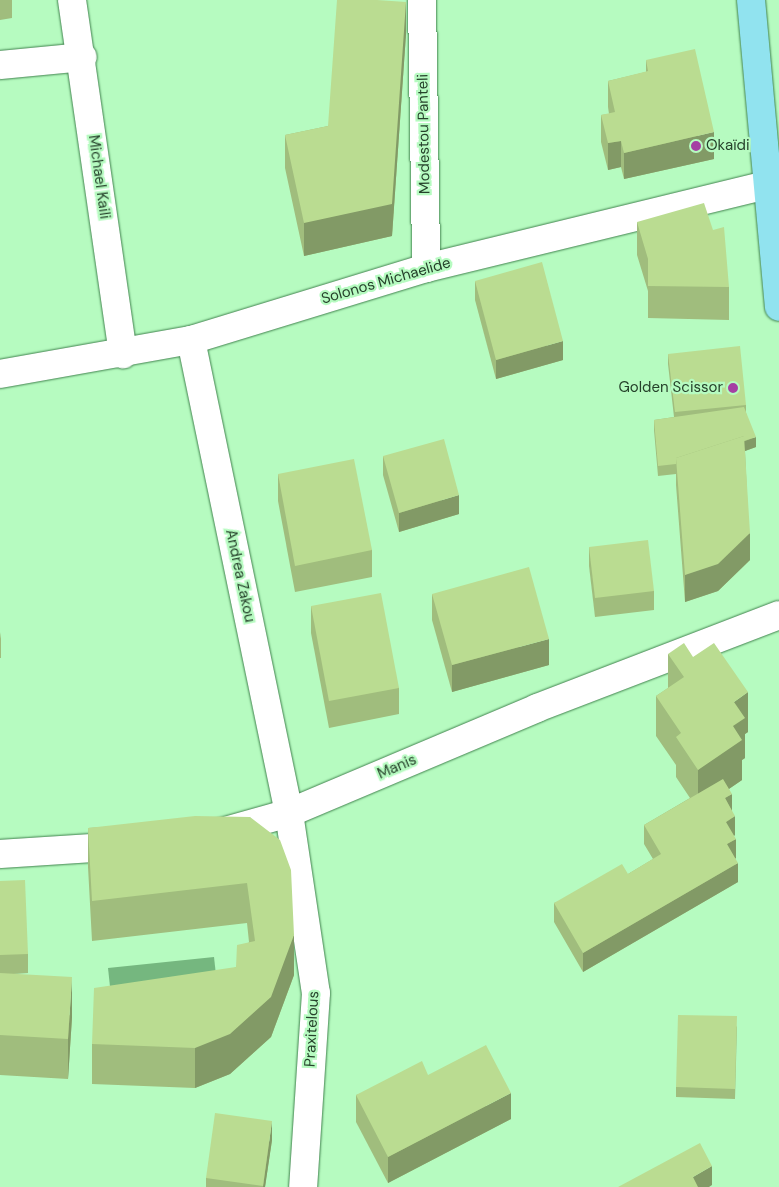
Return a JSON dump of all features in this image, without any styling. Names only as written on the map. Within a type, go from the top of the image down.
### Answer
[{"type":"main road","points":[[751,0],[771,184],[779,307]]},
{"type":"street","name":"Michael Kaili","points":[[72,0],[83,58],[123,354]]},
{"type":"street","name":"Modestou Panteli","points":[[422,0],[426,268]]},
{"type":"street","points":[[0,65],[83,58]]},
{"type":"street","name":"Solonos Michaelide","points":[[0,374],[123,354],[191,340],[426,268],[771,184]]},
{"type":"street","name":"Andrea Zakou","points":[[191,340],[289,813]]},
{"type":"street","name":"Manis","points":[[196,839],[289,813],[537,708],[779,615]]},
{"type":"street","name":"Praxitelous","points":[[289,813],[316,994],[303,1187]]},
{"type":"street","points":[[0,854],[150,844]]},
{"type":"shaded area","points":[[214,957],[217,984],[111,996],[108,968]]},
{"type":"building","points":[[337,0],[406,2],[392,204],[304,223],[285,135],[328,126]]},
{"type":"building","points":[[695,49],[714,132],[624,153],[621,141],[608,143],[601,115],[615,112],[608,81],[648,71],[646,60]]},
{"type":"building","points":[[704,203],[713,230],[724,227],[729,287],[648,286],[648,259],[637,222]]},
{"type":"building","points":[[542,262],[563,341],[496,360],[475,281]]},
{"type":"building","points":[[740,346],[746,405],[675,412],[668,354]]},
{"type":"building","points":[[744,407],[756,437],[744,441],[744,436],[676,458],[676,464],[658,466],[654,420]]},
{"type":"building","points":[[744,436],[750,533],[718,564],[685,575],[676,458]]},
{"type":"building","points":[[444,439],[459,495],[399,513],[383,456]]},
{"type":"building","points":[[354,459],[372,550],[295,566],[278,474]]},
{"type":"building","points":[[648,540],[654,591],[595,598],[589,547]]},
{"type":"building","points":[[529,567],[549,639],[452,665],[432,594]]},
{"type":"building","points":[[381,593],[399,688],[329,701],[311,606]]},
{"type":"building","points":[[684,643],[693,657],[714,643],[748,692],[734,702],[745,718],[733,726],[742,740],[698,770],[676,737],[681,733],[656,696],[684,677],[668,654]]},
{"type":"building","points":[[723,779],[732,794],[725,798],[735,816],[726,822],[736,839],[727,844],[738,863],[583,953],[554,903],[622,864],[628,874],[661,854],[644,825]]},
{"type":"building","points":[[195,816],[250,817],[280,840],[291,870],[294,935],[271,997],[230,1034],[195,1048],[92,1044],[94,988],[236,967],[237,945],[255,941],[247,883],[92,901],[88,828]]},
{"type":"building","points":[[25,880],[28,954],[0,955],[0,881]]},
{"type":"building","points":[[0,973],[72,977],[68,1039],[0,1035]]},
{"type":"building","points":[[678,1015],[737,1016],[735,1089],[676,1087]]},
{"type":"building","points":[[486,1045],[511,1093],[388,1157],[356,1095],[422,1061],[428,1075]]},
{"type":"building","points":[[215,1113],[272,1121],[263,1186],[206,1178]]},
{"type":"building","points":[[700,1143],[712,1166],[693,1177],[698,1187],[618,1187]]},
{"type":"place","name":"Okaïdi","points":[[696,146]]},
{"type":"place","name":"Golden Scissor","points":[[733,388]]}]
